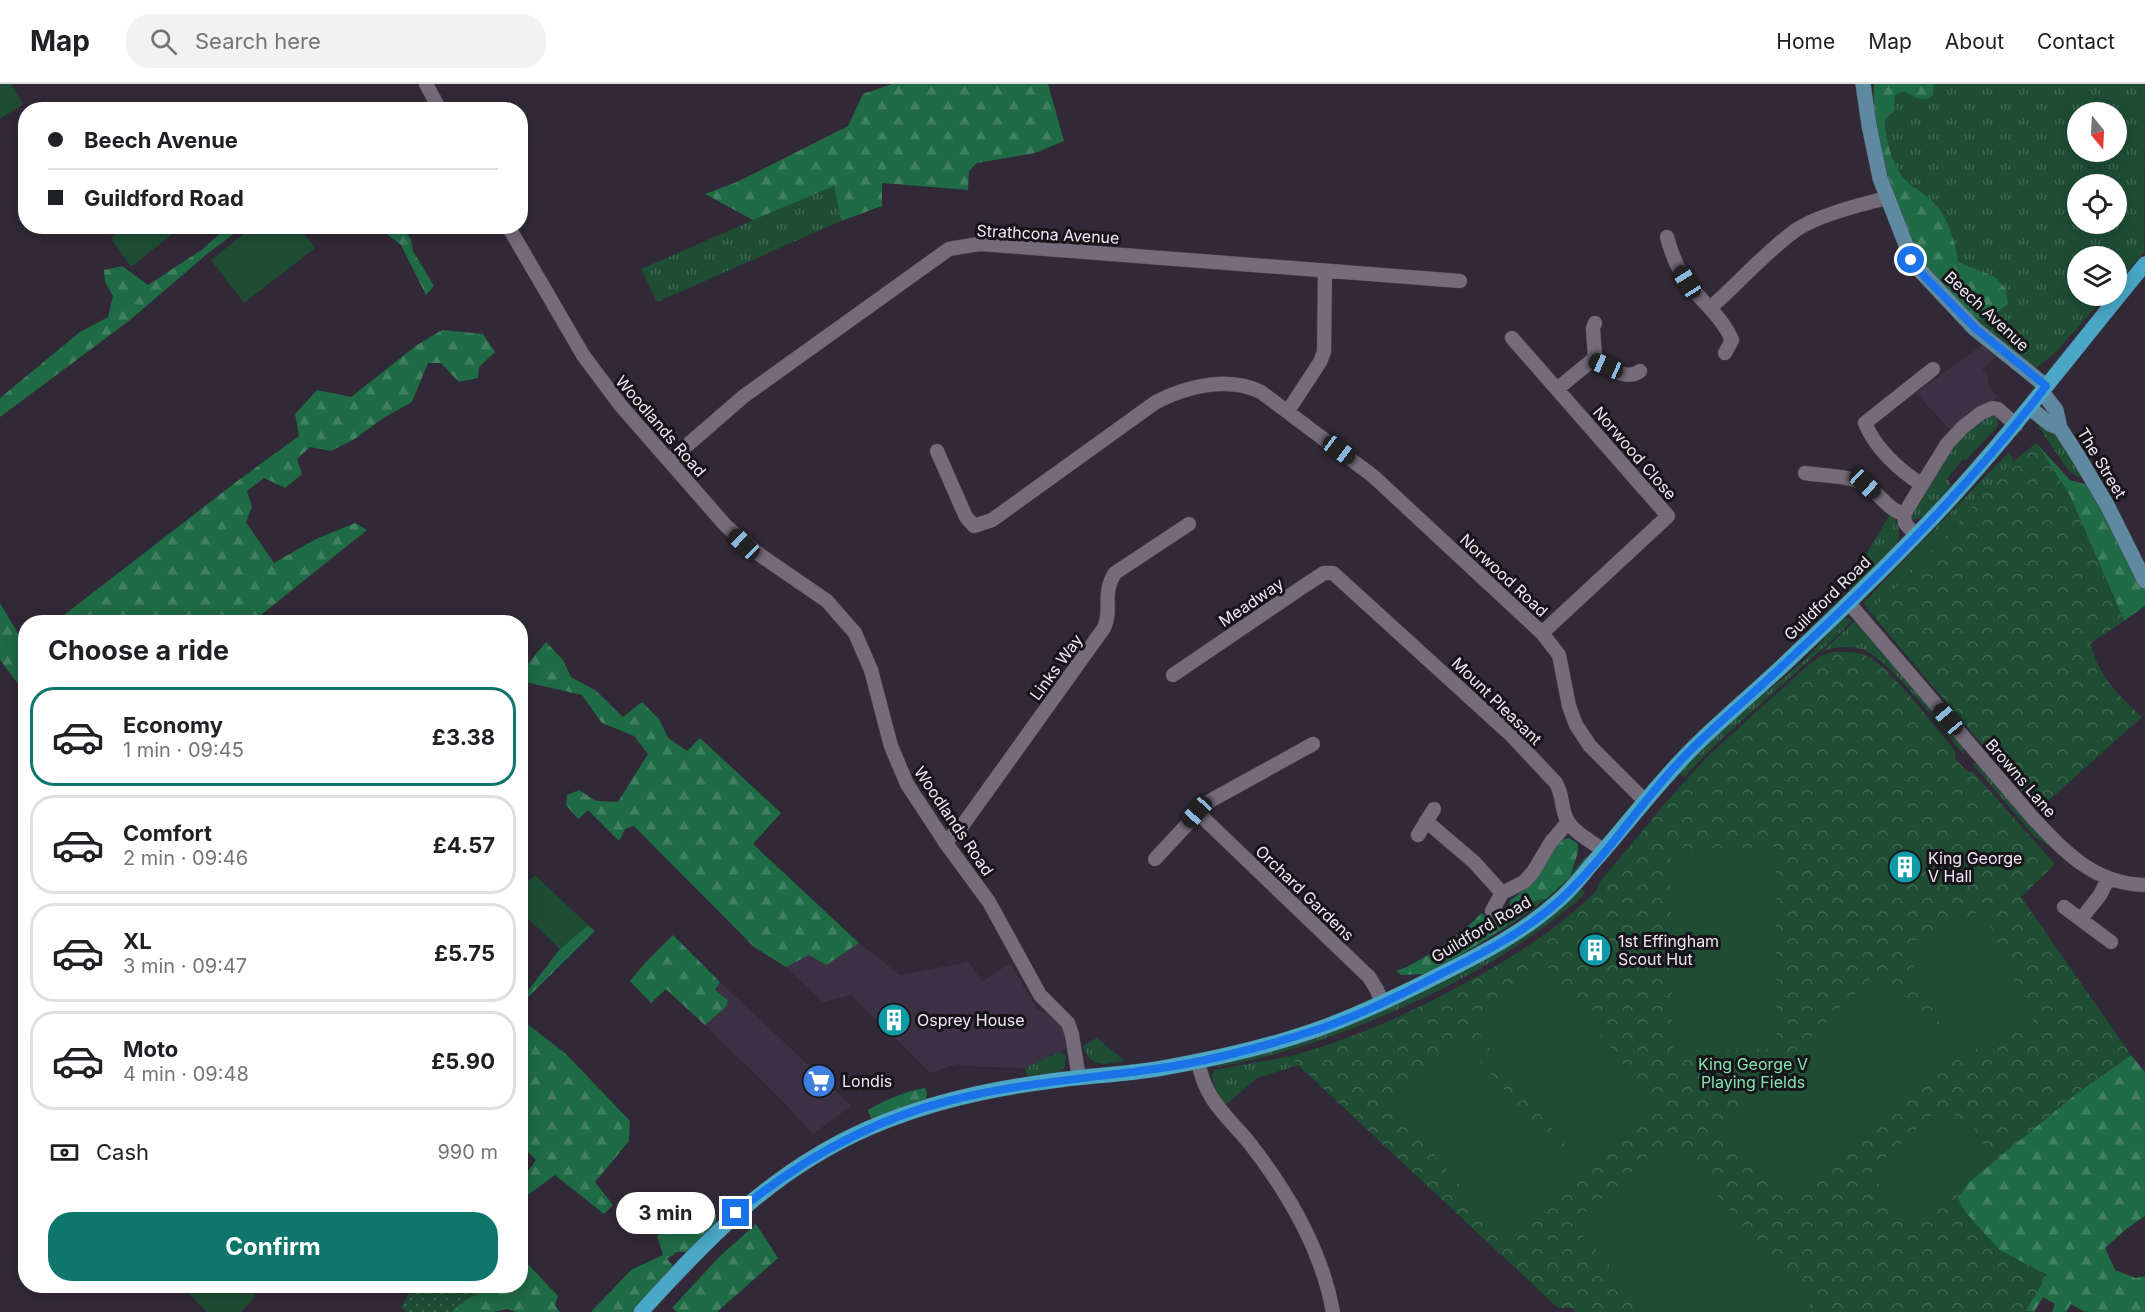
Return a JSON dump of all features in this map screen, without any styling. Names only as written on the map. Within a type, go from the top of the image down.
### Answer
[{"type":"main road","name":"Guildford Road","points":[[641,1312],[736,1213],[792,1170],[869,1128],[946,1101],[1042,1082],[1150,1070],[1198,1061],[1250,1050],[1321,1028],[1382,1002],[1476,956],[1535,920],[1561,899],[1694,747],[1791,659],[1916,536],[2016,425],[2145,264]]},
{"type":"street","points":[[426,84],[436,102]]},
{"type":"street","name":"Beech Avenue","points":[[1863,84],[1869,125],[1887,198],[1913,263],[1975,328],[2044,389]]},
{"type":"street","points":[[1710,308],[1797,229],[1812,221],[1887,198]]},
{"type":"street","name":"Woodlands Road","points":[[513,234],[583,355],[621,406],[744,544],[827,601],[855,633],[871,670],[891,746],[907,784],[945,842],[989,902],[1040,995],[1068,1023],[1079,1078]]},
{"type":"street","points":[[1667,237],[1677,267],[1728,330],[1732,340],[1725,353]]},
{"type":"street","name":"Strathcona Avenue","points":[[669,461],[744,396],[949,249],[979,244],[1460,281]]},
{"type":"street","points":[[1288,411],[1324,352],[1325,271]]},
{"type":"street","points":[[1557,389],[1595,358],[1593,328],[1595,323]]},
{"type":"street","name":"Norwood Close","points":[[1512,338],[1668,516],[1542,633]]},
{"type":"street","points":[[1593,360],[1621,374],[1636,375],[1640,371]]},
{"type":"street","points":[[1921,484],[1911,478],[1871,439],[1865,423],[1933,369]]},
{"type":"street","name":"Norwood Road","points":[[937,451],[966,517],[974,526],[992,520],[1156,402],[1175,392],[1212,385],[1245,385],[1261,392],[1373,476],[1542,633],[1559,655],[1569,706],[1576,726],[1590,746],[1645,801]]},
{"type":"street","name":"The Street","points":[[2044,389],[2056,410],[2060,428],[2107,505],[2145,581]]},
{"type":"street","name":"The Street","points":[[2030,408],[2050,424],[2060,428]]},
{"type":"street","points":[[1916,536],[1905,523],[1904,514],[1947,444],[1963,427],[1989,409],[1998,410],[2016,425]]},
{"type":"street","points":[[1805,473],[1850,479],[1865,484],[1891,508],[1904,514]]},
{"type":"street","name":"Links Way","points":[[945,842],[962,826],[1104,628],[1108,616],[1106,594],[1108,584],[1115,573],[1189,524]]},
{"type":"street","name":"Meadway","points":[[1173,675],[1324,573],[1333,573],[1348,586]]},
{"type":"street","name":"Mount Pleasant","points":[[1348,586],[1524,748],[1561,790],[1568,822]]},
{"type":"street","name":"Browns Lane","points":[[1849,603],[2043,829],[2085,867],[2121,883],[2145,885]]},
{"type":"street","points":[[1155,859],[1197,812],[1223,793],[1313,744]]},
{"type":"street","points":[[1418,835],[1434,809]]},
{"type":"street","name":"Orchard Gardens","points":[[1197,812],[1369,977],[1382,1002]]},
{"type":"street","points":[[1426,822],[1474,862],[1502,894]]},
{"type":"street","points":[[1492,911],[1502,894],[1524,882],[1568,822],[1575,830],[1604,851]]},
{"type":"street","points":[[2081,919],[2100,895],[2108,879]]},
{"type":"street","points":[[2064,907],[2111,942]]},
{"type":"street","points":[[1198,1061],[1209,1093],[1281,1187],[1315,1250],[1333,1312]]},
{"type":"shaded area","points":[[1984,344],[1996,357],[1982,370],[1989,377],[1988,383],[1996,396],[1999,396],[1951,431],[1916,393]]},
{"type":"shaded area","points":[[859,943],[900,975],[969,962],[982,982],[1010,963],[1037,1009],[1056,1017],[1063,1027],[1066,1048],[1025,1068],[957,1064],[930,1073],[851,995],[823,1002],[786,967],[809,955],[826,965]]},
{"type":"shaded area","points":[[720,982],[851,1106],[813,1134],[705,1025],[726,1007],[728,1000],[715,990]]},
{"type":"green space","points":[[0,84],[11,84],[22,102],[18,102],[18,107],[0,119]]},
{"type":"green space","points":[[892,84],[1048,84],[1064,141],[1035,153],[977,163],[969,171],[968,190],[882,183],[882,206],[841,221],[834,186],[753,220],[705,194],[737,182],[848,126],[863,94]]},
{"type":"green space","points":[[1874,84],[2145,84],[2144,252],[2127,272],[2127,246],[2067,246],[2067,306],[2097,306],[2055,353],[2035,369],[2001,345],[1929,275],[1873,96]]},
{"type":"green space","points":[[1874,84],[1934,84],[1933,95],[1929,98],[1918,98],[1903,91],[1895,95],[1894,111],[1884,120],[1888,142],[1892,157],[1902,176],[1931,200],[1942,213],[1953,237],[1958,262],[1995,277],[2006,289],[2008,304],[1991,317],[1973,320],[1943,291],[1915,254],[1890,190],[1874,121]]},
{"type":"green space","points":[[834,185],[841,221],[657,302],[641,269]]},
{"type":"green space","points":[[117,234],[172,234],[131,267],[111,238]]},
{"type":"green space","points":[[219,234],[234,234],[130,320],[0,417],[0,398],[80,332],[108,317],[113,296],[105,282],[104,270],[122,266],[148,285],[203,249]]},
{"type":"green space","points":[[244,234],[304,234],[315,248],[244,303],[211,260]]},
{"type":"green space","points":[[407,234],[411,239],[413,251],[434,286],[426,295],[401,245],[388,235]]},
{"type":"green space","points":[[442,330],[483,334],[495,352],[479,367],[478,378],[459,382],[441,363],[428,363],[412,402],[385,417],[353,440],[331,451],[310,447],[297,459],[302,474],[285,488],[264,478],[247,491],[252,507],[246,522],[274,563],[316,539],[355,523],[367,530],[261,615],[64,615],[299,436],[295,414],[317,390],[351,397],[417,345]]},
{"type":"green space","points":[[1993,416],[1997,418],[1998,426],[1966,460],[1963,459],[1947,479],[1951,485],[1925,516],[1913,520],[1911,516],[1916,503],[1944,458],[1968,432]]},
{"type":"green space","points":[[2038,426],[2053,431],[2085,479],[2068,470]]},
{"type":"green space","points":[[2036,443],[2070,480],[2088,485],[2145,589],[2145,606],[2124,621],[2070,496]]},
{"type":"green space","points":[[2036,443],[2070,496],[2124,621],[2091,643],[2098,665],[2110,684],[2142,717],[2038,810],[1869,611],[1908,577],[2014,461]]},
{"type":"green space","points":[[2009,452],[2014,461],[1908,577],[1869,611],[1864,602]]},
{"type":"green space","points":[[1890,514],[1899,531],[1893,550],[1851,590],[1846,589]]},
{"type":"green space","points":[[0,603],[18,633],[18,684],[0,660]]},
{"type":"green space","points":[[1847,618],[1852,620],[1840,633],[1720,740],[1684,777],[1678,772],[1736,717],[1806,659],[1841,620]]},
{"type":"green space","points":[[1856,620],[1964,746],[1964,754],[1901,681],[1875,656],[1854,647],[1823,651]]},
{"type":"green space","points":[[546,642],[563,660],[571,677],[595,690],[623,717],[642,702],[659,719],[668,738],[687,751],[700,738],[781,813],[753,844],[859,943],[826,965],[809,955],[786,967],[754,947],[634,826],[625,829],[619,841],[588,810],[578,819],[566,805],[567,795],[579,790],[596,801],[618,802],[648,754],[634,736],[602,723],[582,695],[528,683],[528,664]]},
{"type":"green space","name":"King George V Playing Fields","points":[[1832,652],[1853,652],[1865,655],[1887,671],[1955,751],[1955,758],[1966,771],[1973,772],[2055,864],[2021,897],[2131,1055],[2077,1093],[1969,1182],[1957,1197],[1966,1213],[1999,1250],[2047,1275],[2025,1312],[1576,1312],[1572,1308],[1558,1308],[1291,1056],[1359,1034],[1423,1005],[1534,942],[1596,891],[1599,883],[1708,756],[1806,667],[1819,657]]},
{"type":"green space","points":[[1979,763],[2055,850],[2034,836],[1973,764]]},
{"type":"green space","points":[[1569,838],[1578,844],[1578,852],[1570,877],[1546,899],[1537,900],[1502,929],[1425,974],[1401,975],[1396,971],[1416,962],[1441,946],[1481,913],[1487,917],[1504,915],[1510,910],[1510,901],[1534,882],[1558,841]]},
{"type":"green space","points":[[1775,847],[1777,1049],[1673,1051],[1670,849]]},
{"type":"green space","points":[[1587,855],[1586,862],[1573,875],[1545,900],[1500,932],[1467,951],[1570,877]]},
{"type":"green space","points":[[535,875],[588,925],[560,949],[528,919],[528,882]]},
{"type":"green space","points":[[1582,889],[1585,894],[1539,931],[1464,978],[1383,1016],[1321,1040],[1261,1058],[1217,1067],[1222,1063],[1332,1031]]},
{"type":"green space","points":[[1983,910],[2034,1022],[1956,1058],[1904,946]]},
{"type":"green space","points":[[588,925],[595,931],[528,997],[528,991],[560,949]]},
{"type":"green space","points":[[673,935],[720,982],[715,990],[728,1000],[726,1007],[705,1025],[666,989],[651,1003],[630,981]]},
{"type":"green space","points":[[1546,965],[1659,1109],[1583,1168],[1471,1023]]},
{"type":"green space","points":[[1875,974],[1949,1049],[1794,1201],[1720,1125]]},
{"type":"green space","points":[[528,1024],[566,1054],[630,1121],[629,1141],[595,1182],[613,1205],[604,1214],[555,1175],[528,1195],[528,1171],[536,1160],[528,1152]]},
{"type":"green space","points":[[1097,1038],[1125,1061],[1094,1062],[1083,1046]]},
{"type":"green space","points":[[1461,1039],[1578,1176],[1505,1238],[1388,1101]]},
{"type":"green space","points":[[1059,1052],[1066,1056],[1064,1069],[1059,1072],[1027,1076],[1025,1068]]},
{"type":"green space","points":[[2131,1055],[2145,1072],[2145,1216],[2105,1248],[2115,1270],[2136,1278],[2145,1276],[2145,1312],[2089,1312],[2071,1304],[2066,1312],[2052,1312],[2055,1304],[2043,1297],[2034,1312],[2025,1311],[2047,1275],[1999,1250],[1966,1213],[1957,1198],[1969,1182],[2077,1093]]},
{"type":"green space","points":[[1291,1056],[1298,1065],[1257,1078],[1224,1106],[1218,1098],[1212,1075],[1215,1070]]},
{"type":"green space","points":[[925,1088],[926,1100],[871,1118],[868,1110],[875,1106],[888,1099]]},
{"type":"green space","points":[[1944,1103],[1960,1120],[1964,1117],[1977,1131],[1974,1134],[1989,1151],[1916,1221],[1901,1206],[1897,1209],[1884,1197],[1888,1193],[1869,1175]]},
{"type":"green space","points":[[1668,1140],[1812,1303],[1801,1312],[1651,1312],[1573,1224]]},
{"type":"green space","points":[[689,1206],[708,1207],[716,1215],[716,1222],[687,1252],[677,1252],[667,1259],[673,1266],[633,1312],[591,1312],[631,1270],[663,1255],[657,1236],[667,1224]]},
{"type":"green space","points":[[756,1224],[778,1258],[717,1312],[677,1312],[672,1308],[719,1257]]},
{"type":"green space","points":[[528,1264],[558,1296],[555,1305],[560,1312],[516,1312],[507,1309],[493,1312],[452,1312],[478,1293],[528,1293]]},
{"type":"green space","points":[[188,1293],[253,1293],[256,1296],[241,1312],[207,1312]]},
{"type":"green space","points":[[408,1293],[481,1293],[466,1300],[452,1312],[406,1312],[401,1307]]},
{"type":"place","name":"King George V Hall","points":[[1905,867]]},
{"type":"place","name":"1st Effingham Scout Hut","points":[[1595,950]]},
{"type":"place","name":"Osprey House","points":[[894,1020]]},
{"type":"place","name":"Londis","points":[[819,1081]]},
{"type":"route","points":[[736,1213],[765,1189],[824,1151],[869,1128],[907,1113],[946,1101],[1042,1082],[1150,1070],[1198,1061],[1250,1050],[1321,1028],[1366,1010],[1449,970],[1506,939],[1548,910],[1579,879],[1671,770],[1720,722],[1796,654],[1941,510],[2003,440],[2046,386],[2026,372],[1975,328],[1911,260]]}]
